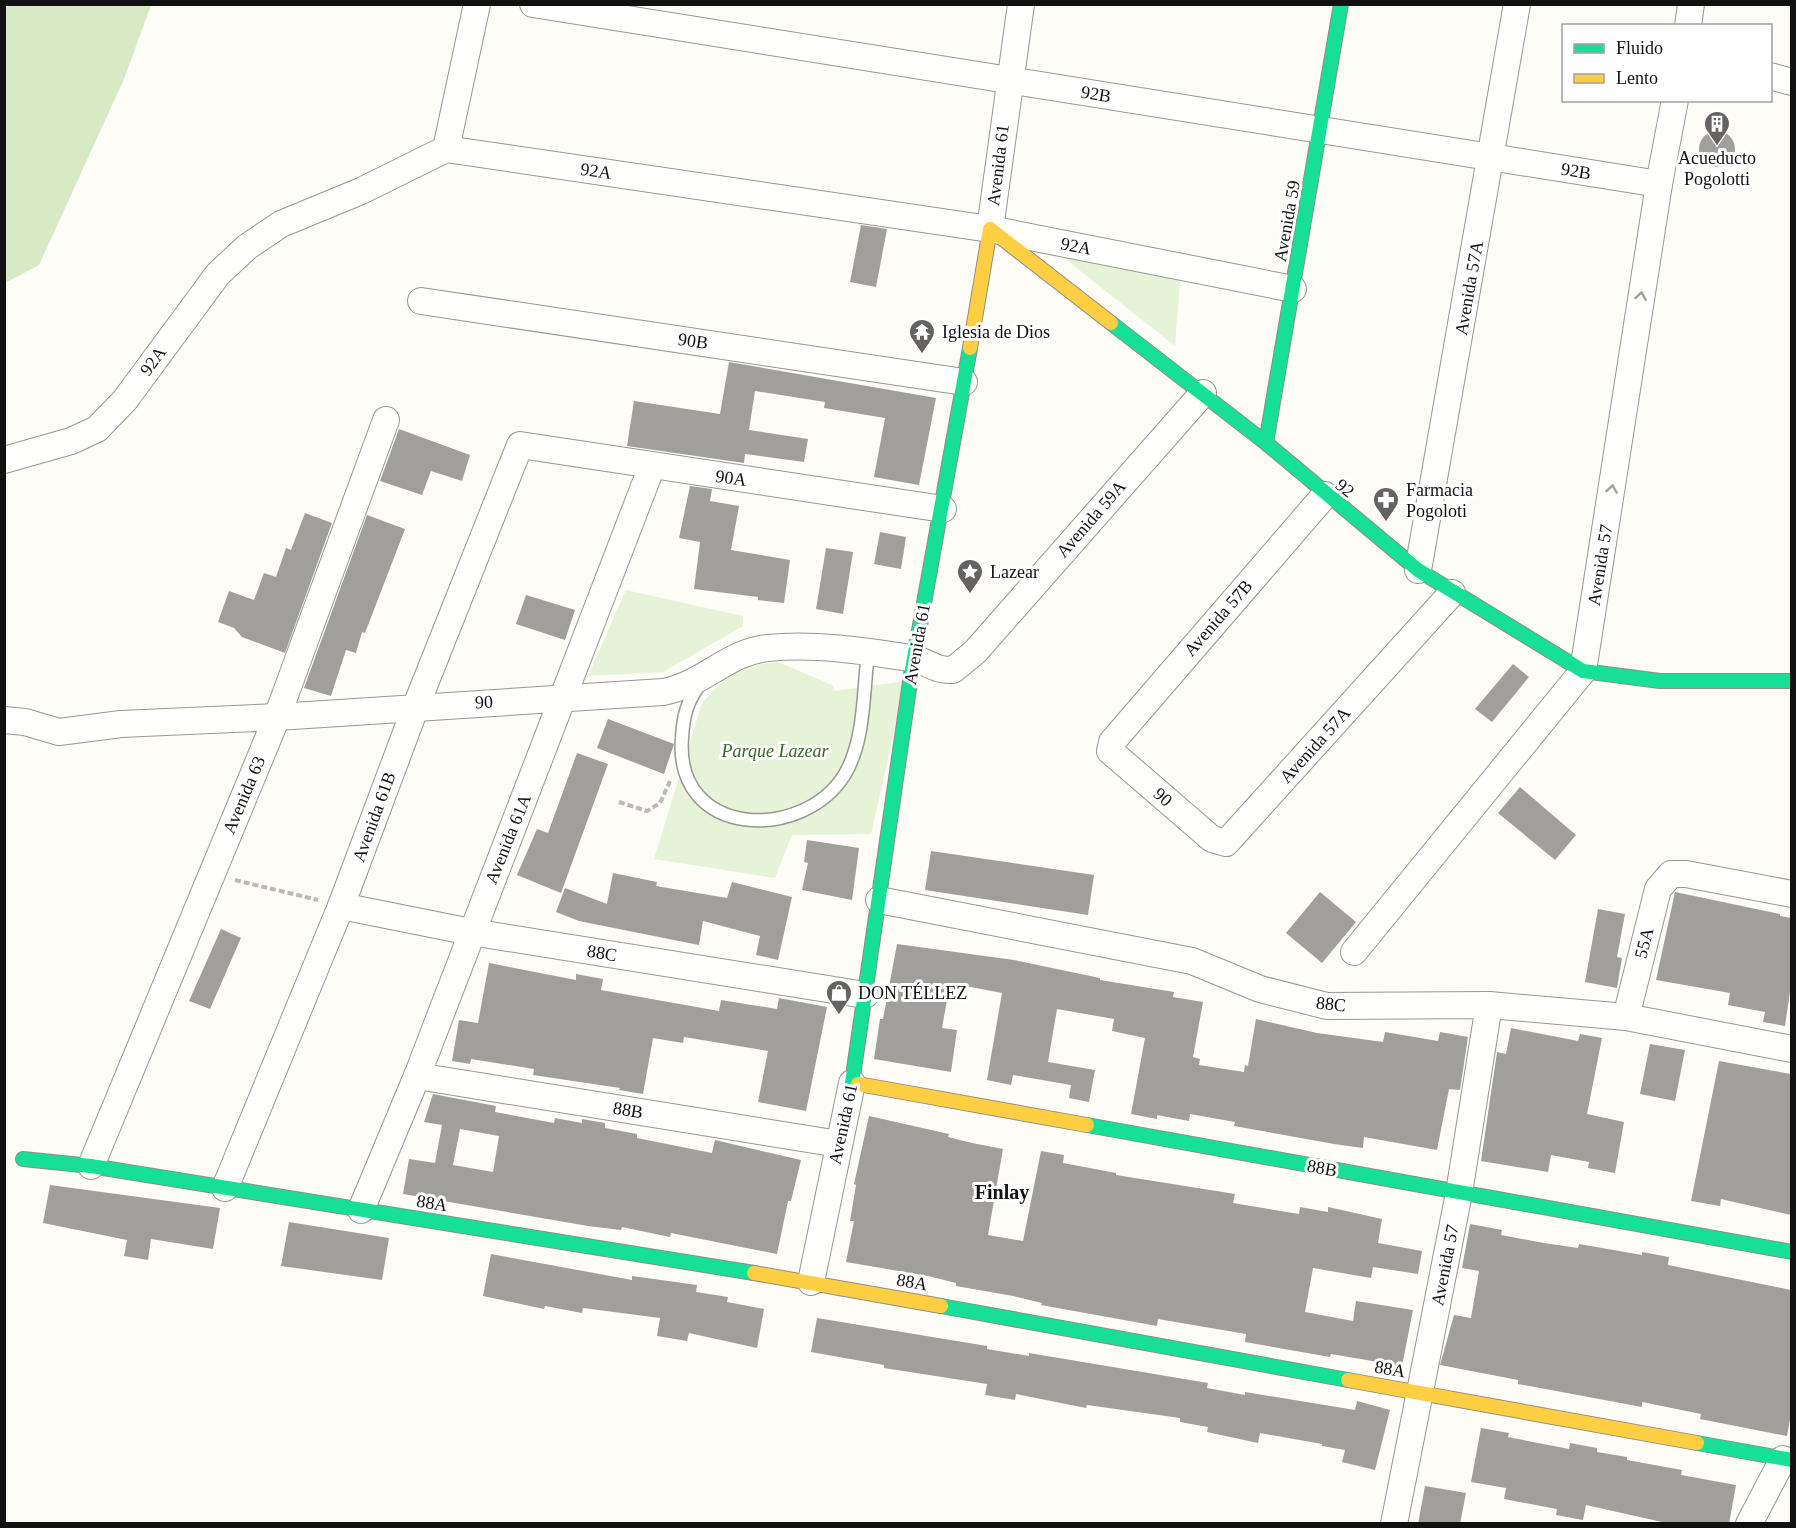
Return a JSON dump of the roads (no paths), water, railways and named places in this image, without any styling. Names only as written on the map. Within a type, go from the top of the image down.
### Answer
[{"type":"street","points":[[446,149],[477,4]]},
{"type":"street","name":"92B","points":[[533,4],[1320,129],[1491,159],[1659,184]]},
{"type":"street","name":"Avenida 61","points":[[811,1282],[852,1083],[914,658],[943,509],[990,229],[1009,81],[1022,4]]},
{"type":"street","name":"Avenida 59","points":[[1266,443],[1341,4]]},
{"type":"street","name":"Avenida 57A","points":[[1418,570],[1517,4]]},
{"type":"street","points":[[1688,24],[1691,4]]},
{"type":"street","points":[[1772,77],[1791,82]]},
{"type":"street","name":"Avenida 57","points":[[1583,671],[1659,184],[1675,102]]},
{"type":"street","name":"92A","points":[[4,460],[71,441],[97,429],[125,400],[218,274],[247,247],[280,224],[361,191],[446,149],[990,229],[1293,289]]},
{"type":"street","name":"92","points":[[990,229],[1266,443],[1325,495],[1418,570],[1452,593],[1583,671],[1660,681],[1791,681]]},
{"type":"street","name":"90B","points":[[421,301],[964,382]]},
{"type":"street","name":"Avenida 59A","points":[[953,670],[975,652],[1203,393]]},
{"type":"street","name":"Avenida 63","points":[[92,1166],[277,717],[386,420]]},
{"type":"street","name":"90A","points":[[520,445],[943,509]]},
{"type":"street","name":"Avenida 61B","points":[[225,1188],[341,906],[416,706],[520,445]]},
{"type":"street","name":"Avenida 61A","points":[[361,1210],[417,1076],[471,932],[564,698],[651,466]]},
{"type":"street","name":"Avenida 57B","points":[[1112,742],[1325,495]]},
{"type":"street","name":"Avenida 57A","points":[[1226,843],[1452,593]]},
{"type":"street","name":"90","points":[[4,720],[26,722],[59,732],[121,724],[277,717],[416,706],[663,692],[683,688],[705,678],[721,664],[766,648],[914,658],[932,668],[953,670]]},
{"type":"street","points":[[1354,952],[1583,671]]},
{"type":"street","name":"90","points":[[1112,742],[1110,751],[1212,839],[1226,843]]},
{"type":"street","name":"55A","points":[[1626,1017],[1658,889],[1671,874],[1686,874],[1791,894]]},
{"type":"street","name":"88C","points":[[879,900],[1192,961],[1260,989],[1327,1006],[1489,1005],[1626,1017],[1791,1049]]},
{"type":"street","name":"88C","points":[[341,906],[471,932],[865,995]]},
{"type":"street","name":"Avenida 57","points":[[1394,1524],[1459,1192],[1489,1005]]},
{"type":"street","name":"88B","points":[[417,1076],[839,1144]]},
{"type":"street","name":"88B","points":[[852,1083],[1791,1252]]},
{"type":"street","name":"88A","points":[[23,1159],[92,1166],[811,1282],[1787,1459]]},
{"type":"street","points":[[1749,1524],[1787,1459]]},
{"type":"lane","points":[[705,678],[692,694],[686,709],[680,758],[683,772],[700,801],[726,814],[760,819],[779,818],[815,804],[839,781],[854,754],[868,654]]},
{"type":"place","name":"Acueducto Pogolotti","points":[[1717,147]]},
{"type":"place","name":"Iglesia de Dios","points":[[922,355]]},
{"type":"place","name":"Farmacia Pogoloti","points":[[1386,523]]},
{"type":"place","name":"Lazear","points":[[970,595]]},
{"type":"place","name":"DON TÉLLEZ","points":[[839,1016]]},
{"type":"district","name":"Finlay","points":[[1002,1192]]},
{"type":"park label","name":"Parque Lazear","points":[[775,751]]}]
